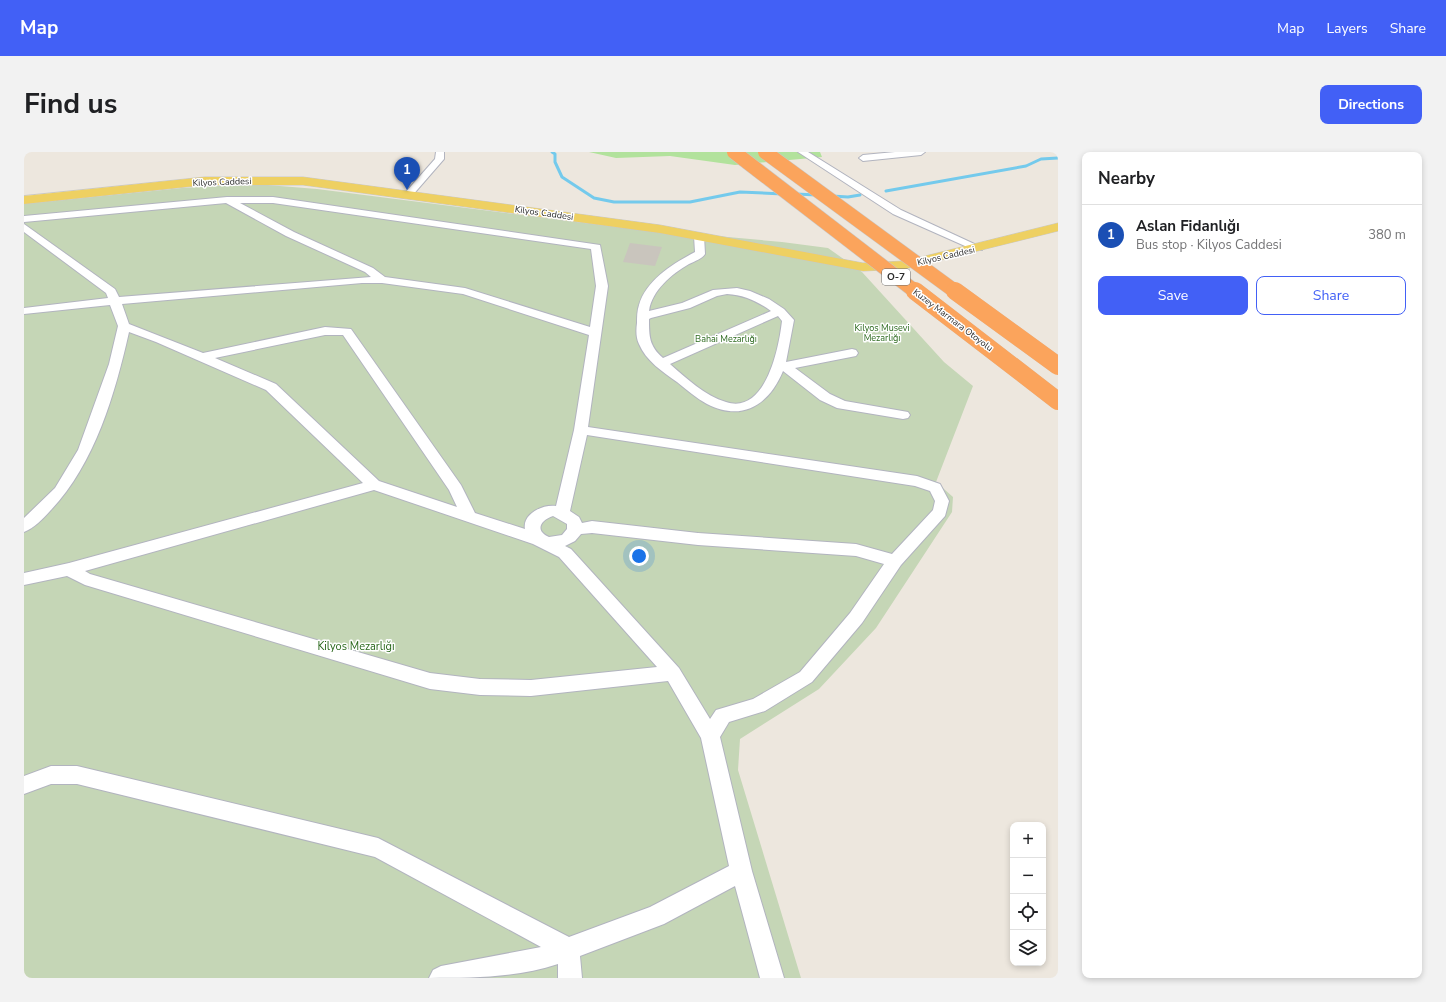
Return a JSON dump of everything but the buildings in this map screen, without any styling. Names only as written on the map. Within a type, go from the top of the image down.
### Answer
[{"type":"highway","name":"Kuzey Marmara Otoyolu","points":[[734,152],[1058,400]]},
{"type":"highway","name":"O-7","points":[[765,152],[1058,366]]},
{"type":"main road","name":"Kilyos Caddesi","points":[[24,200],[206,181],[303,181],[660,228],[863,267],[905,265],[1058,227]]},
{"type":"street","points":[[408,195],[439,159],[440,152]]},
{"type":"street","points":[[802,152],[897,212],[978,248]]},
{"type":"street","points":[[863,158],[921,152]]},
{"type":"street","points":[[226,200],[290,234],[369,270],[382,280]]},
{"type":"street","points":[[24,219],[226,200],[273,200],[596,247],[602,286],[581,430],[562,513]]},
{"type":"street","points":[[24,227],[111,291],[124,326],[115,364],[84,450],[60,492],[39,514],[24,526]]},
{"type":"street","points":[[643,318],[657,312],[687,305],[718,292],[731,291],[746,293],[762,299],[780,311],[788,320],[782,367],[765,392],[758,400],[744,406],[729,407],[708,400],[662,363],[645,344],[642,331],[643,318],[645,302],[663,278],[689,259],[700,254],[701,248],[699,236]]},
{"type":"street","points":[[24,311],[115,301],[382,280],[465,291],[595,333]]},
{"type":"street","points":[[645,302],[648,309],[657,312]]},
{"type":"street","points":[[662,363],[780,311]]},
{"type":"street","points":[[124,326],[202,357],[271,387],[374,485],[539,540],[552,543],[560,543],[573,535],[575,529],[574,521],[562,513],[545,512],[534,519],[531,524],[533,534],[539,540],[566,553],[673,673],[710,736],[741,871],[772,978]]},
{"type":"street","points":[[202,357],[325,331],[348,332],[456,489],[469,517]]},
{"type":"street","points":[[782,367],[852,353]]},
{"type":"street","points":[[782,367],[825,397],[842,405],[903,416]]},
{"type":"street","points":[[581,430],[917,481],[935,488],[942,500],[940,512],[895,561],[856,618],[806,677],[758,705],[723,716],[710,736]]},
{"type":"street","points":[[24,579],[69,569],[374,485]]},
{"type":"street","points":[[575,529],[592,527],[698,539],[856,550],[895,561]]},
{"type":"street","points":[[69,569],[85,579],[430,681],[480,687],[532,688],[673,673]]},
{"type":"street","points":[[24,785],[51,775],[77,775],[378,848],[568,949]]},
{"type":"street","points":[[441,978],[546,957],[656,916],[741,871]]},
{"type":"street","points":[[568,949],[570,978]]},
{"type":"green space","points":[[589,152],[820,152],[822,157],[735,165],[670,156],[616,158]]},
{"type":"green space","name":"Kilyos Mezarlığı","points":[[255,184],[317,189],[616,227],[782,242],[828,248],[862,272],[944,362],[973,386],[936,482],[953,497],[952,512],[876,628],[819,689],[740,739],[738,770],[801,978],[24,978],[24,204],[182,188]]},
{"type":"waterway","points":[[552,152],[555,154],[555,162],[562,177],[594,198],[614,202],[690,202],[740,192],[783,194]]},
{"type":"waterway","points":[[886,191],[1026,166],[1041,159],[1058,158]]},
{"type":"waterway","points":[[796,194],[817,195]]},
{"type":"waterway","points":[[832,196],[848,197],[860,195]]},
{"type":"place","name":"Aslan Fidanlığı","points":[[407,190]]},
{"type":"park label","name":"Kilyos Musevi Mezarlığı","points":[[882,334]]},
{"type":"park label","name":"Bahai Mezarlığı","points":[[726,339]]}]
